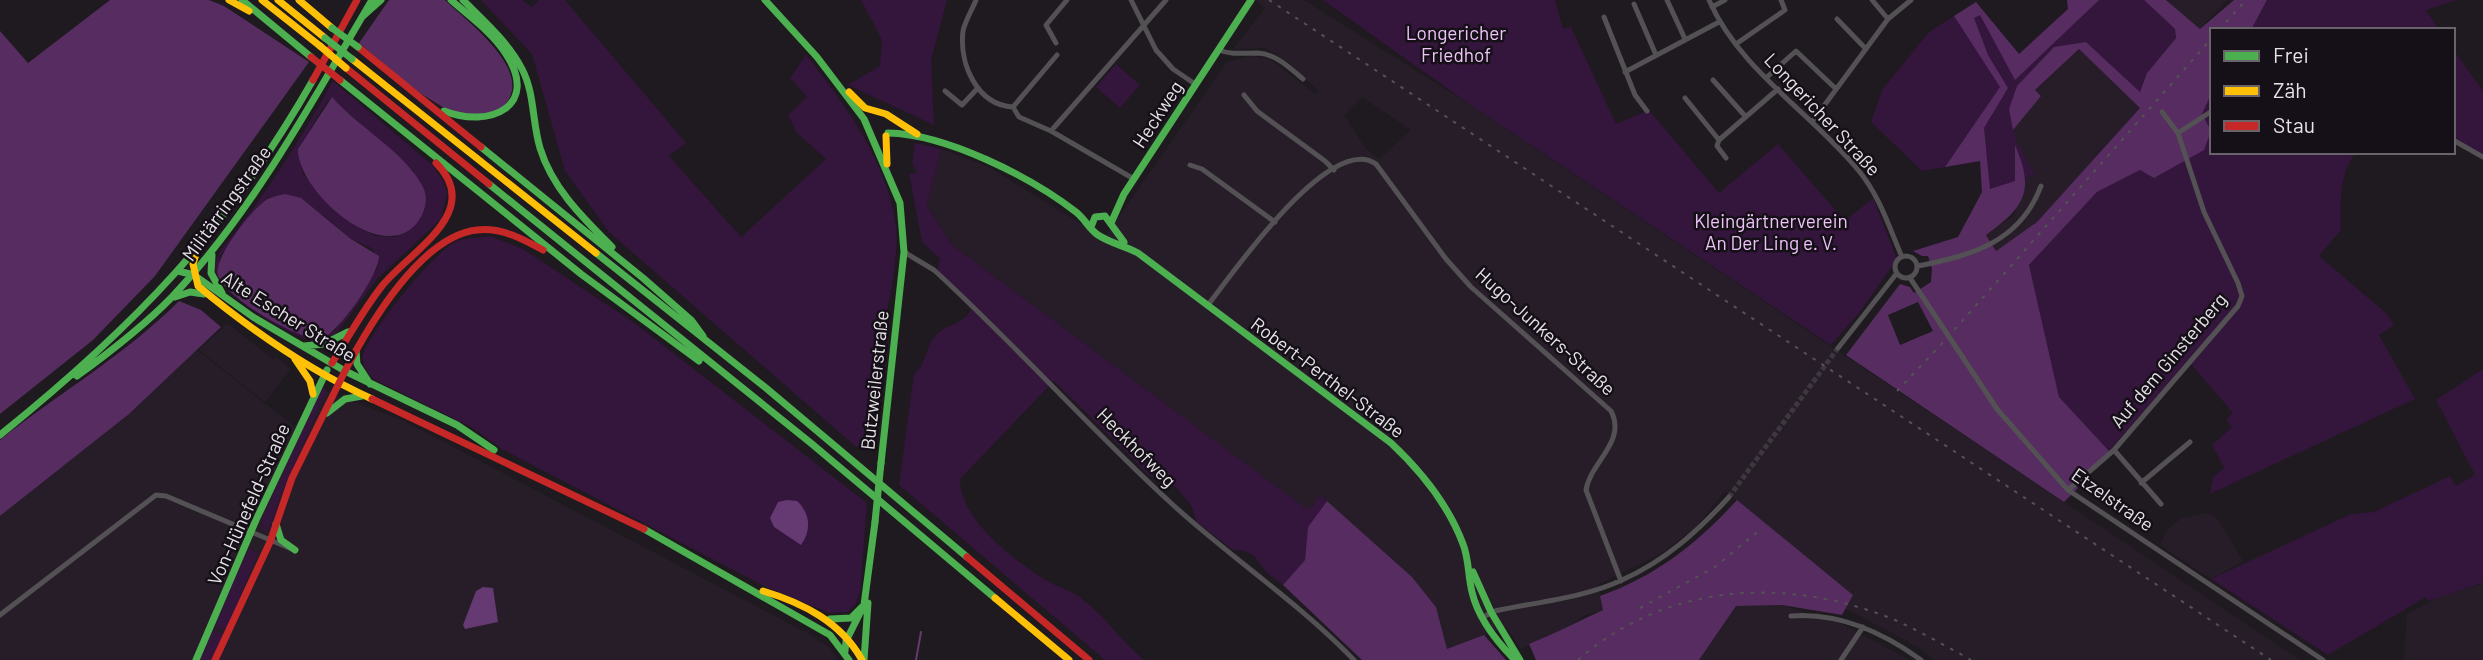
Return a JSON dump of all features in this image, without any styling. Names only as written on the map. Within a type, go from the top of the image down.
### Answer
[{"type":"main road","points":[[229,0],[272,24]]},
{"type":"main road","points":[[242,0],[581,274],[688,355],[721,373]]},
{"type":"main road","points":[[262,0],[812,444],[1069,660]]},
{"type":"main road","points":[[278,0],[839,449],[1090,660]]},
{"type":"main road","points":[[299,0],[643,278],[692,321],[710,346]]},
{"type":"main road","name":"Militärringstraße","points":[[62,386],[197,251],[251,180],[357,0]]},
{"type":"main road","name":"Militärringstraße","points":[[0,435],[62,386],[118,349],[172,298],[212,254],[280,156],[372,0]]},
{"type":"main road","points":[[362,17],[381,0]]},
{"type":"main road","points":[[427,103],[465,120],[485,120],[506,109],[515,90],[514,70],[508,57],[451,0]]},
{"type":"main road","points":[[463,0],[507,45],[525,75],[540,147],[556,183],[582,217],[643,278]]},
{"type":"main road","points":[[765,0],[839,83],[865,107],[890,117],[930,141]]},
{"type":"main road","name":"Heckweg","points":[[1110,225],[1124,194],[1251,0]]},
{"type":"main road","points":[[839,83],[871,135],[901,133],[930,141],[1005,168],[1078,213],[1091,227],[1098,216],[1078,213]]},
{"type":"main road","points":[[866,126],[869,116],[877,111]]},
{"type":"main road","points":[[887,134],[892,126],[890,117]]},
{"type":"main road","name":"Butzweilerstraße","points":[[887,134],[884,148],[890,178]]},
{"type":"main road","points":[[407,135],[473,171]]},
{"type":"main road","name":"Von-Hünefeld-Straße","points":[[195,660],[251,532],[331,363],[390,277],[439,231],[450,213],[453,193],[447,174],[407,135]]},
{"type":"main road","name":"Butzweilerstraße","points":[[863,660],[868,588],[904,253],[900,202],[871,135]]},
{"type":"main road","name":"Heckweg","points":[[1098,216],[1124,194]]},
{"type":"main road","name":"Robert-Perthel-Straße","points":[[1098,216],[1110,225],[1129,247]]},
{"type":"main road","points":[[1102,235],[1110,225]]},
{"type":"main road","name":"Robert-Perthel-Straße","points":[[1091,227],[1094,232],[1129,247],[1407,457],[1440,499],[1463,544],[1469,565],[1491,612],[1518,660]]},
{"type":"main road","name":"Von-Hünefeld-Straße","points":[[215,660],[270,542],[292,478],[356,349],[420,261],[441,242],[463,232],[493,229],[510,233],[581,274]]},
{"type":"main road","points":[[178,271],[194,275],[197,251]]},
{"type":"main road","points":[[212,254],[211,273],[226,298]]},
{"type":"main road","name":"Alte Escher Straße","points":[[194,275],[198,286],[211,297],[294,358],[326,373],[339,384],[510,460],[845,639]]},
{"type":"main road","name":"Alte Escher Straße","points":[[194,275],[331,363],[457,425],[510,460]]},
{"type":"main road","points":[[172,298],[195,292],[211,297]]},
{"type":"main road","points":[[304,346],[332,341],[352,329]]},
{"type":"main road","points":[[356,349],[358,363],[370,384]]},
{"type":"main road","points":[[294,358],[310,381],[313,399]]},
{"type":"main road","points":[[321,422],[335,405],[345,398],[367,396]]},
{"type":"main road","points":[[275,522],[281,540],[295,550]]},
{"type":"main road","name":"Robert-Perthel-Straße","points":[[1469,565],[1472,592],[1483,617],[1493,636],[1518,660]]},
{"type":"main road","name":"Alte Escher Straße","points":[[752,588],[782,597],[820,617],[845,639],[863,660]]},
{"type":"main road","name":"Butzweilerstraße","points":[[845,639],[860,620],[868,588]]},
{"type":"main road","points":[[820,617],[847,619],[858,614],[864,603]]},
{"type":"main road","points":[[847,657],[845,639],[866,624]]},
{"type":"street","points":[[976,0],[964,29],[963,51],[967,71],[977,89],[999,106],[1013,107]]},
{"type":"street","points":[[1056,43],[1046,25],[1067,0]]},
{"type":"street","points":[[1131,0],[1165,59],[1195,84]]},
{"type":"street","points":[[1051,131],[1166,0]]},
{"type":"street","points":[[1667,0],[1685,39]]},
{"type":"street","points":[[1710,3],[1725,0]]},
{"type":"street","points":[[1736,44],[1785,10],[1780,0]]},
{"type":"street","points":[[1872,0],[1888,19]]},
{"type":"street","points":[[1812,122],[1888,19],[1911,0]]},
{"type":"street","name":"Longericher Straße","points":[[1710,3],[1719,22],[1736,44],[1868,183],[1890,223],[1902,257]]},
{"type":"street","points":[[1634,4],[1656,55]]},
{"type":"street","points":[[1604,17],[1635,95],[1647,110]]},
{"type":"street","points":[[1837,19],[1866,48]]},
{"type":"street","points":[[1625,72],[1719,22]]},
{"type":"street","points":[[1218,50],[1233,56],[1260,53],[1272,57],[1303,79]]},
{"type":"street","points":[[1766,78],[1796,51],[1835,88]]},
{"type":"street","points":[[1013,107],[1057,55]]},
{"type":"street","points":[[1713,80],[1746,117]]},
{"type":"street","points":[[945,91],[962,106],[977,89]]},
{"type":"street","points":[[1726,158],[1717,146],[1719,140],[1778,89]]},
{"type":"street","points":[[1244,95],[1257,111],[1334,170]]},
{"type":"street","points":[[1685,98],[1719,140]]},
{"type":"street","points":[[1013,107],[1019,117],[1051,131],[1134,179]]},
{"type":"street","points":[[2162,112],[2178,133],[2210,112]]},
{"type":"street","name":"Auf dem Ginsterberg","points":[[2068,490],[2114,450],[2141,415],[2231,316],[2242,296],[2204,212],[2178,133]]},
{"type":"street","points":[[2455,141],[2483,156]]},
{"type":"street","name":"Hugo-Junkers-Straße","points":[[1208,305],[1301,191],[1334,170],[1360,158],[1377,164],[1446,259],[1472,287],[1611,411],[1617,427],[1614,438],[1588,480],[1586,490],[1621,581]]},
{"type":"street","points":[[1190,165],[1202,169],[1275,222]]},
{"type":"street","points":[[1918,265],[1972,252],[2007,234],[2020,224],[2033,206],[2041,186]]},
{"type":"street","name":"Heckhofweg","points":[[904,253],[934,270],[1170,502],[1218,544],[1276,587],[1354,660]]},
{"type":"street","points":[[1902,257],[1912,257],[1918,265],[1917,272],[1910,278],[1903,278],[1897,273],[1895,266],[1902,257]]},
{"type":"street","points":[[1838,348],[1897,273]]},
{"type":"street","name":"Etzelstraße","points":[[1910,278],[1997,409],[2068,490],[2323,660]]},
{"type":"street","points":[[2141,483],[2190,442]]},
{"type":"street","name":"Auf dem Ginsterberg","points":[[2114,450],[2161,504]]},
{"type":"street","points":[[0,615],[156,495],[166,496],[270,542]]},
{"type":"street","points":[[1483,617],[1491,612],[1621,581],[1664,557],[1697,532],[1729,497]]},
{"type":"street","name":"Von-Hünefeld-Straße","points":[[270,542],[295,550]]},
{"type":"street","points":[[1791,616],[1812,614],[1863,627],[1921,660]]},
{"type":"street","points":[[1841,660],[1863,627]]},
{"type":"shaded area","points":[[110,0],[209,0],[224,6],[309,62],[155,276],[93,340],[0,414],[0,31],[28,63]]},
{"type":"shaded area","points":[[389,0],[445,0],[468,21],[495,48],[505,63],[511,78],[512,92],[504,106],[478,117],[455,113],[426,97],[359,43]]},
{"type":"shaded area","points":[[1255,0],[1304,0],[1472,106],[2300,660],[1934,660],[1918,647],[1845,608],[1853,595],[1725,491],[1695,528],[1662,553],[1598,585],[1603,610],[1585,615],[1563,631],[1521,649],[1506,627],[1447,650],[1436,607],[1412,577],[1321,495],[1308,511],[952,245],[927,206],[941,149],[987,166],[1104,238],[1227,62],[1250,56],[1270,59],[1315,94],[1319,91],[1286,61],[1265,48],[1233,49],[1265,8]],"holes":[[[1362,97],[1411,130],[1379,159],[1366,149],[1344,115]]]},
{"type":"shaded area","points":[[2067,0],[2099,0],[2015,80],[1980,15],[1974,18],[1988,55],[2008,88],[1984,128],[1990,189],[2015,181],[2015,145],[2024,175],[2023,197],[2018,206],[1986,235],[1996,251],[2037,222],[2140,108],[2079,49],[2035,90],[2041,96],[2013,130],[2009,109],[2017,86],[2054,47],[2086,42],[2140,92],[2147,73],[2176,38],[2175,29],[2144,0],[2166,0],[2200,29],[2234,0],[2267,0],[2252,28],[2210,28],[2210,96],[2202,114],[2210,134],[2204,150],[2154,178],[2140,170],[2097,192],[2029,265],[2059,397],[2110,452],[2076,485],[2078,488],[2064,502],[1846,355],[1900,284],[1910,287],[1914,293],[1931,282],[1932,269],[1928,256],[1913,251],[1958,237],[1982,192],[1980,161],[1945,167],[2000,87],[1954,16],[1976,2],[2019,54],[2068,9]],"holes":[[[1918,302],[1933,331],[1900,345],[1888,315]]]},
{"type":"shaded area","points":[[2166,0],[2227,0],[2200,29]]},
{"type":"shaded area","points":[[2079,49],[2141,108],[2037,222],[1996,251],[1986,235],[2013,216],[2021,200],[2027,172],[2010,133],[2041,96],[2035,91]]},
{"type":"shaded area","points":[[332,97],[393,151],[415,174],[423,187],[426,198],[424,210],[421,217],[406,232],[388,236],[368,231],[347,220],[312,186],[302,167],[298,149]]},
{"type":"shaded area","points":[[285,194],[301,198],[351,239],[379,256],[372,276],[357,302],[338,326],[321,339],[296,333],[264,316],[234,295],[218,275],[226,248],[248,217],[266,200]]},
{"type":"shaded area","points":[[179,301],[201,310],[221,327],[129,414],[0,516],[0,440],[137,339]]},
{"type":"shaded area","points":[[227,323],[273,359],[276,357],[291,369],[265,402],[199,350]]},
{"type":"shaded area","points":[[197,350],[294,426],[324,390],[404,421],[811,635],[830,648],[837,660],[0,660],[0,516],[129,414]]},
{"type":"shaded area","points":[[1737,500],[1853,595],[1842,615],[1782,605],[1736,606],[1699,660],[1536,660],[1529,644],[1603,610],[1600,596],[1640,579],[1675,557]]},
{"type":"shaded area","points":[[797,501],[807,516],[807,533],[801,545],[774,527],[770,518],[778,502]]},
{"type":"shaded area","points":[[1327,501],[1412,577],[1436,607],[1447,649],[1484,635],[1506,660],[1362,660],[1283,585],[1305,560],[1308,527]]},
{"type":"shaded area","points":[[2208,513],[2217,518],[2243,561],[2211,579],[2160,545],[2167,530],[2181,518]]},
{"type":"shaded area","points":[[2483,584],[2483,660],[2404,660],[2407,614],[2440,596]]},
{"type":"shaded area","points":[[483,587],[493,588],[498,622],[465,629],[463,625],[476,591]]},
{"type":"shaded area","points":[[1782,605],[1844,625],[1910,660],[1699,660],[1736,606]]},
{"type":"green space","points":[[481,0],[522,0],[532,7],[539,0],[565,0],[686,143],[669,156],[741,237],[826,159],[797,133],[788,115],[807,97],[790,78],[806,55],[863,136],[875,158],[892,204],[896,228],[895,266],[871,399],[873,450],[855,446],[609,232],[565,171],[532,54]]},
{"type":"green space","points":[[861,0],[947,0],[931,60],[934,125],[848,85],[880,66],[882,40]]},
{"type":"green space","name":"Kleingärtnerverein An Der Ling e. V.","points":[[1323,0],[1555,0],[1563,29],[1571,27],[1616,124],[1649,110],[1719,193],[1778,144],[1845,221],[1873,198],[1897,259],[1859,313],[1831,345],[1472,106]]},
{"type":"green space","points":[[2067,0],[2144,0],[2175,29],[2176,38],[2147,73],[2140,93],[2086,43],[2032,86],[2012,123],[2016,140],[2035,175],[1982,192],[1980,161],[1922,171],[1871,122],[1882,90],[1929,32],[1976,2],[2019,54],[2068,9]]},
{"type":"green space","points":[[2267,0],[2457,0],[2426,10],[2438,28],[2252,28]]},
{"type":"green space","points":[[2455,52],[2483,91],[2483,155],[2455,139]]},
{"type":"green space","points":[[1116,64],[1140,85],[1120,108],[1096,87]]},
{"type":"green space","points":[[333,81],[431,164],[443,181],[447,193],[441,219],[377,279],[336,334],[315,342],[289,332],[240,301],[218,277],[215,267],[220,253],[275,177]],"holes":[[[328,100],[337,103],[414,171],[397,237],[376,236],[359,228],[303,174],[298,149]],[[270,197],[323,215],[351,239],[373,249],[378,267],[335,331],[311,339],[259,313],[219,278],[220,256],[258,206]]]},
{"type":"green space","points":[[2210,96],[2210,154],[2355,154],[2343,180],[2341,230],[2319,256],[2387,314],[2394,325],[2379,335],[2415,399],[2210,494],[2213,477],[2224,468],[2212,445],[2232,427],[2226,419],[2233,413],[2188,361],[2109,451],[2059,397],[2029,265],[2097,192],[2140,170],[2201,115]]},
{"type":"green space","points":[[915,143],[941,149],[927,206],[952,245],[1308,510],[1321,495],[1327,501],[1308,527],[1305,560],[1283,585],[1266,572],[1254,556],[1245,551],[1233,550],[1197,522],[1191,505],[1176,487],[1150,476],[1054,381],[960,479],[963,494],[969,509],[990,537],[1044,579],[1087,603],[1144,660],[1105,660],[899,485],[914,374],[936,335],[964,318],[971,309],[936,274],[940,259],[922,242],[909,174],[917,173],[912,163]]},
{"type":"green space","points":[[490,236],[523,249],[633,322],[867,503],[860,592],[855,605],[847,612],[829,613],[762,585],[502,449],[473,428],[373,379],[364,364],[363,354],[404,292],[434,260],[457,241]],"holes":[[[778,506],[801,544],[773,527],[775,508]]]},
{"type":"green space","points":[[2483,369],[2483,583],[2428,601],[2426,597],[2328,655],[2211,579],[2351,514],[2374,512],[2450,476],[2456,486],[2475,475],[2436,400]]},
{"type":"green space","points":[[321,387],[327,390],[280,497],[269,529],[263,531],[262,519]]},
{"type":"green space","points":[[248,549],[258,553],[226,631],[213,625]]},
{"type":"green space","points":[[211,629],[225,635],[211,660],[198,660]]},
{"type":"waterway","points":[[916,660],[921,632]]},
{"type":"tunnel","points":[[1729,497],[1838,348]]},
{"type":"railway","points":[[1269,0],[2271,660]]},
{"type":"railway","points":[[2221,28],[2246,0]]},
{"type":"railway","points":[[1897,391],[1949,336],[2210,40]]},
{"type":"railway","points":[[1640,608],[1715,567],[1762,528]]},
{"type":"railway","points":[[1578,660],[1613,634],[1650,615],[1689,601],[1730,594],[1771,593],[1813,597],[1854,606],[1895,620],[1971,660]]},
{"type":"traffic: fast","points":[[242,0],[311,57]]},
{"type":"traffic: fast","points":[[77,376],[161,308],[202,263],[280,154],[372,0]]},
{"type":"traffic: fast","points":[[362,17],[381,0]]},
{"type":"traffic: fast","points":[[444,111],[461,116],[493,115],[505,109],[513,100],[517,87],[515,72],[500,46],[451,0]]},
{"type":"traffic: fast","points":[[463,0],[495,32],[516,59],[529,88],[545,163],[560,189],[612,247]]},
{"type":"traffic: fast","points":[[765,0],[817,57],[864,119],[900,203],[904,252],[881,463]]},
{"type":"traffic: fast","points":[[1111,223],[1124,194],[1251,0]]},
{"type":"traffic: fast","points":[[332,28],[358,47]]},
{"type":"traffic: fast","points":[[325,38],[352,59]]},
{"type":"traffic: fast","points":[[0,435],[94,355],[175,273],[247,184],[313,80]]},
{"type":"traffic: fast","points":[[340,80],[581,274],[699,361]]},
{"type":"traffic: fast","points":[[888,133],[911,135],[961,149],[1036,185],[1076,212],[1098,235],[1138,253],[1391,443],[1423,477],[1450,515],[1465,550],[1472,592],[1483,620],[1515,660]]},
{"type":"traffic: fast","points":[[481,147],[643,278],[692,321],[703,336]]},
{"type":"traffic: fast","points":[[489,184],[812,444],[995,598]]},
{"type":"traffic: fast","points":[[1091,227],[1095,217],[1105,216],[1124,242]]},
{"type":"traffic: fast","points":[[596,253],[766,388],[967,557]]},
{"type":"traffic: fast","points":[[212,255],[211,273],[222,293]]},
{"type":"traffic: fast","points":[[178,271],[194,275],[253,317],[345,371],[457,425],[494,450]]},
{"type":"traffic: fast","points":[[175,297],[190,292],[204,294]]},
{"type":"traffic: fast","points":[[304,346],[324,344],[348,332]]},
{"type":"traffic: fast","points":[[356,351],[357,364],[370,384]]},
{"type":"traffic: fast","points":[[196,660],[256,520],[327,370]]},
{"type":"traffic: fast","points":[[327,413],[345,399],[362,396]]},
{"type":"traffic: fast","points":[[875,522],[881,463]]},
{"type":"traffic: fast","points":[[845,651],[846,641],[864,605],[875,522]]},
{"type":"traffic: fast","points":[[276,524],[281,540],[295,550]]},
{"type":"traffic: fast","points":[[644,529],[830,635],[849,660]]},
{"type":"traffic: fast","points":[[1473,572],[1491,612],[1520,660]]},
{"type":"traffic: fast","points":[[864,660],[868,603]]},
{"type":"traffic: fast","points":[[830,619],[851,618],[862,607]]},
{"type":"traffic: slow","points":[[229,0],[249,11]]},
{"type":"traffic: slow","points":[[262,0],[320,46]]},
{"type":"traffic: slow","points":[[278,0],[325,38]]},
{"type":"traffic: slow","points":[[299,0],[332,28]]},
{"type":"traffic: slow","points":[[320,46],[346,68]]},
{"type":"traffic: slow","points":[[352,59],[596,253]]},
{"type":"traffic: slow","points":[[849,92],[865,108],[886,114],[917,134]]},
{"type":"traffic: slow","points":[[886,136],[887,164]]},
{"type":"traffic: slow","points":[[197,251],[193,264],[198,286],[282,349],[326,376],[372,399]]},
{"type":"traffic: slow","points":[[295,359],[310,381],[313,394]]},
{"type":"traffic: slow","points":[[763,591],[820,616],[843,635],[862,660]]},
{"type":"traffic: slow","points":[[995,598],[1069,660]]},
{"type":"traffic: jam","points":[[313,80],[357,0]]},
{"type":"traffic: jam","points":[[358,47],[481,147]]},
{"type":"traffic: jam","points":[[311,57],[340,80]]},
{"type":"traffic: jam","points":[[346,68],[489,184]]},
{"type":"traffic: jam","points":[[332,363],[382,286],[438,230],[448,214],[452,198],[449,181],[436,163]]},
{"type":"traffic: jam","points":[[345,371],[368,330],[399,286],[436,248],[456,236],[477,230],[495,230],[543,250]]},
{"type":"traffic: jam","points":[[215,660],[270,542],[292,478],[345,371]]},
{"type":"traffic: jam","points":[[372,399],[644,529]]},
{"type":"traffic: jam","points":[[967,557],[1089,660]]},
{"type":"park label","name":"Longericher Friedhof","points":[[1456,43]]}]
